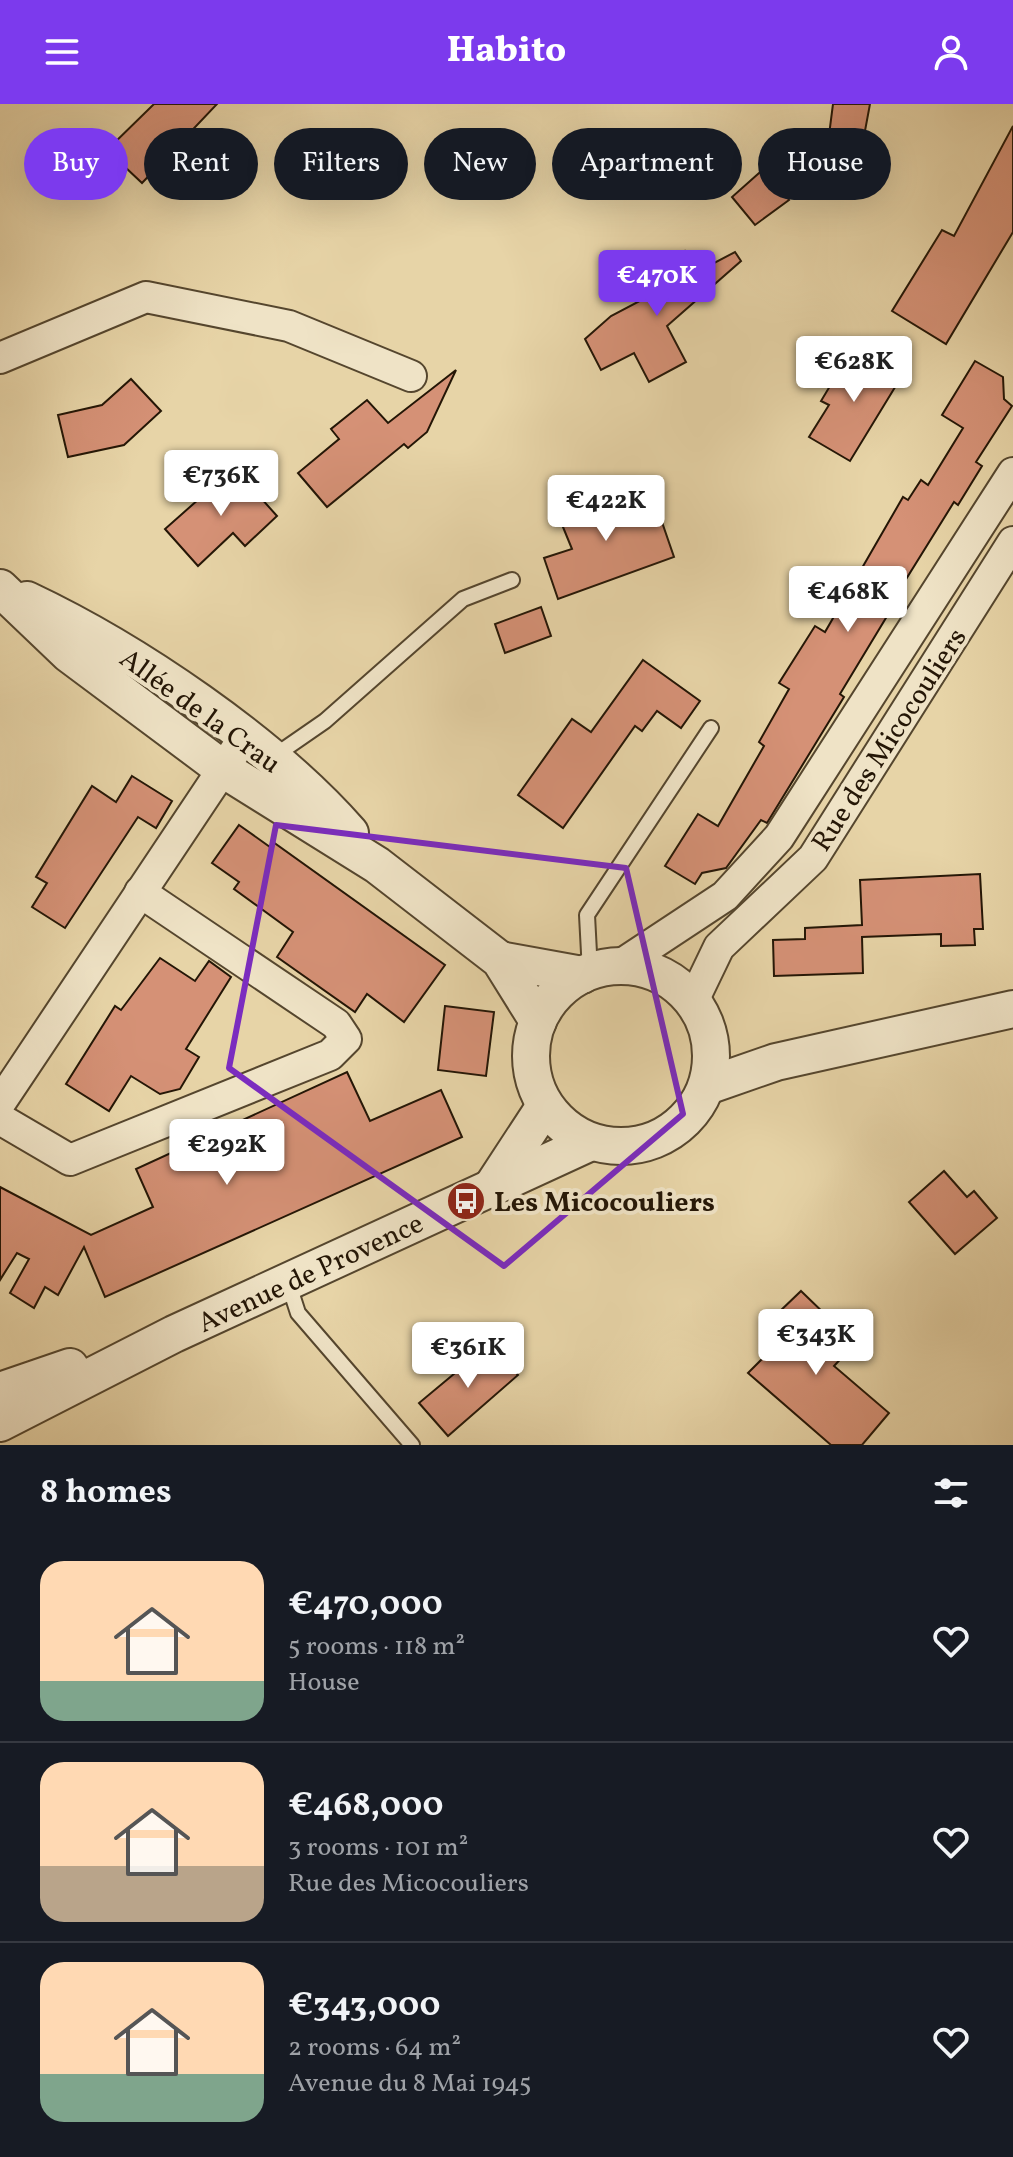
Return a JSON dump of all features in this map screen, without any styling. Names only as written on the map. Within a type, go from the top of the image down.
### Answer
[{"type":"street","points":[[0,358],[146,297],[289,326],[411,376]]},
{"type":"street","name":"Rue des Micocouliers","points":[[597,971],[725,896],[779,837],[1013,473]]},
{"type":"street","name":"Rue des Micocouliers","points":[[701,1017],[719,947],[813,858],[1013,542]]},
{"type":"street","points":[[0,588],[69,654],[223,769],[377,865],[500,960],[538,1021]]},
{"type":"street","name":"Allée de la Crau","points":[[0,588],[89,630],[258,747],[323,802],[377,865]]},
{"type":"street","points":[[0,1103],[223,769],[258,747]]},
{"type":"street","points":[[0,1119],[70,1160],[330,1055],[346,1039],[336,1024],[140,892]]},
{"type":"street","points":[[500,960],[597,971],[647,969],[673,982],[701,1017],[776,1062]]},
{"type":"street","points":[[597,971],[548,1002],[538,1021],[531,1050],[533,1079],[545,1106],[565,1128],[591,1142],[619,1147],[647,1143],[672,1131],[693,1112],[707,1086],[712,1060],[701,1017]]},
{"type":"street","points":[[707,1086],[776,1062],[1013,1009]]},
{"type":"street","points":[[490,1190],[545,1106]]},
{"type":"street","name":"Avenue de Provence","points":[[0,1423],[174,1334],[591,1142]]},
{"type":"street","name":"Avenue de Provence","points":[[0,1391],[174,1334]]},
{"type":"lane","points":[[258,747],[325,721],[463,599],[512,580]]},
{"type":"lane","points":[[597,971],[587,915],[711,728]]},
{"type":"lane","points":[[288,1282],[298,1313],[412,1445]]},
{"type":"highlighted area","points":[[276,825],[626,868],[683,1114],[504,1266],[229,1068]]},
{"type":"building","points":[[154,104],[217,104],[194,128],[144,128],[142,183],[128,170],[128,129]]},
{"type":"building","points":[[833,104],[870,104],[866,128],[830,128]]},
{"type":"building","points":[[1013,126],[1013,232],[946,344],[892,311],[942,230],[954,236]]},
{"type":"building","points":[[758,174],[758,200],[789,200],[755,225],[734,200],[742,200],[742,188]]},
{"type":"building","points":[[685,251],[701,270],[735,252],[741,261],[667,326],[686,362],[649,382],[634,353],[601,370],[585,339],[611,316],[655,293],[644,287]]},
{"type":"building","points":[[854,346],[900,379],[850,461],[809,437],[829,405],[821,401]]},
{"type":"building","points":[[975,361],[1003,377],[1004,399],[1012,406],[976,462],[982,466],[958,505],[954,502],[895,597],[898,598],[840,694],[844,697],[767,823],[761,820],[726,868],[702,873],[695,884],[665,866],[698,814],[718,826],[764,746],[759,742],[789,689],[779,683],[815,626],[825,632],[903,497],[908,500],[921,480],[928,485],[963,428],[942,415]]},
{"type":"building","points":[[456,370],[427,432],[408,448],[404,444],[327,507],[298,473],[339,439],[331,429],[367,400],[388,423]]},
{"type":"building","points":[[131,379],[161,411],[124,445],[68,457],[58,415],[102,405]]},
{"type":"building","points":[[234,468],[277,516],[245,546],[233,533],[198,566],[165,529]]},
{"type":"building","points":[[606,491],[613,508],[627,503],[630,508],[654,499],[674,557],[558,599],[544,558],[572,549],[556,510]]},
{"type":"building","points":[[541,607],[551,636],[505,653],[495,624]]},
{"type":"building","points":[[643,660],[700,701],[681,728],[657,711],[642,731],[635,726],[563,828],[518,795],[572,719],[591,732]]},
{"type":"building","points":[[132,776],[172,801],[156,828],[138,817],[65,928],[32,907],[47,883],[36,877],[92,786],[116,802]]},
{"type":"building","points":[[239,825],[270,847],[273,842],[445,965],[404,1022],[367,994],[355,1012],[277,957],[293,932],[234,889],[239,882],[212,863]]},
{"type":"building","points":[[980,874],[983,929],[974,929],[975,945],[941,946],[941,934],[862,937],[863,973],[774,976],[773,940],[805,939],[805,928],[862,925],[860,880]]},
{"type":"building","points":[[160,958],[195,981],[209,961],[231,977],[186,1049],[199,1057],[180,1089],[160,1094],[131,1076],[109,1111],[66,1084],[115,1006],[121,1010]]},
{"type":"building","points":[[445,1006],[494,1012],[486,1076],[438,1070]]},
{"type":"building","points":[[347,1072],[370,1121],[441,1090],[462,1137],[105,1297],[84,1247],[58,1295],[45,1287],[34,1308],[10,1293],[29,1259],[17,1253],[0,1280],[0,1187],[91,1235],[153,1207],[136,1169]]},
{"type":"building","points":[[944,1171],[967,1197],[974,1191],[997,1218],[955,1254],[909,1202]]},
{"type":"building","points":[[801,1291],[831,1320],[824,1327],[848,1351],[834,1366],[889,1413],[862,1445],[831,1445],[748,1373],[775,1346],[776,1315]]},
{"type":"building","points":[[490,1344],[518,1375],[448,1436],[419,1403]]},
{"type":"place","name":"Les Micocouliers","points":[[466,1201]]}]
